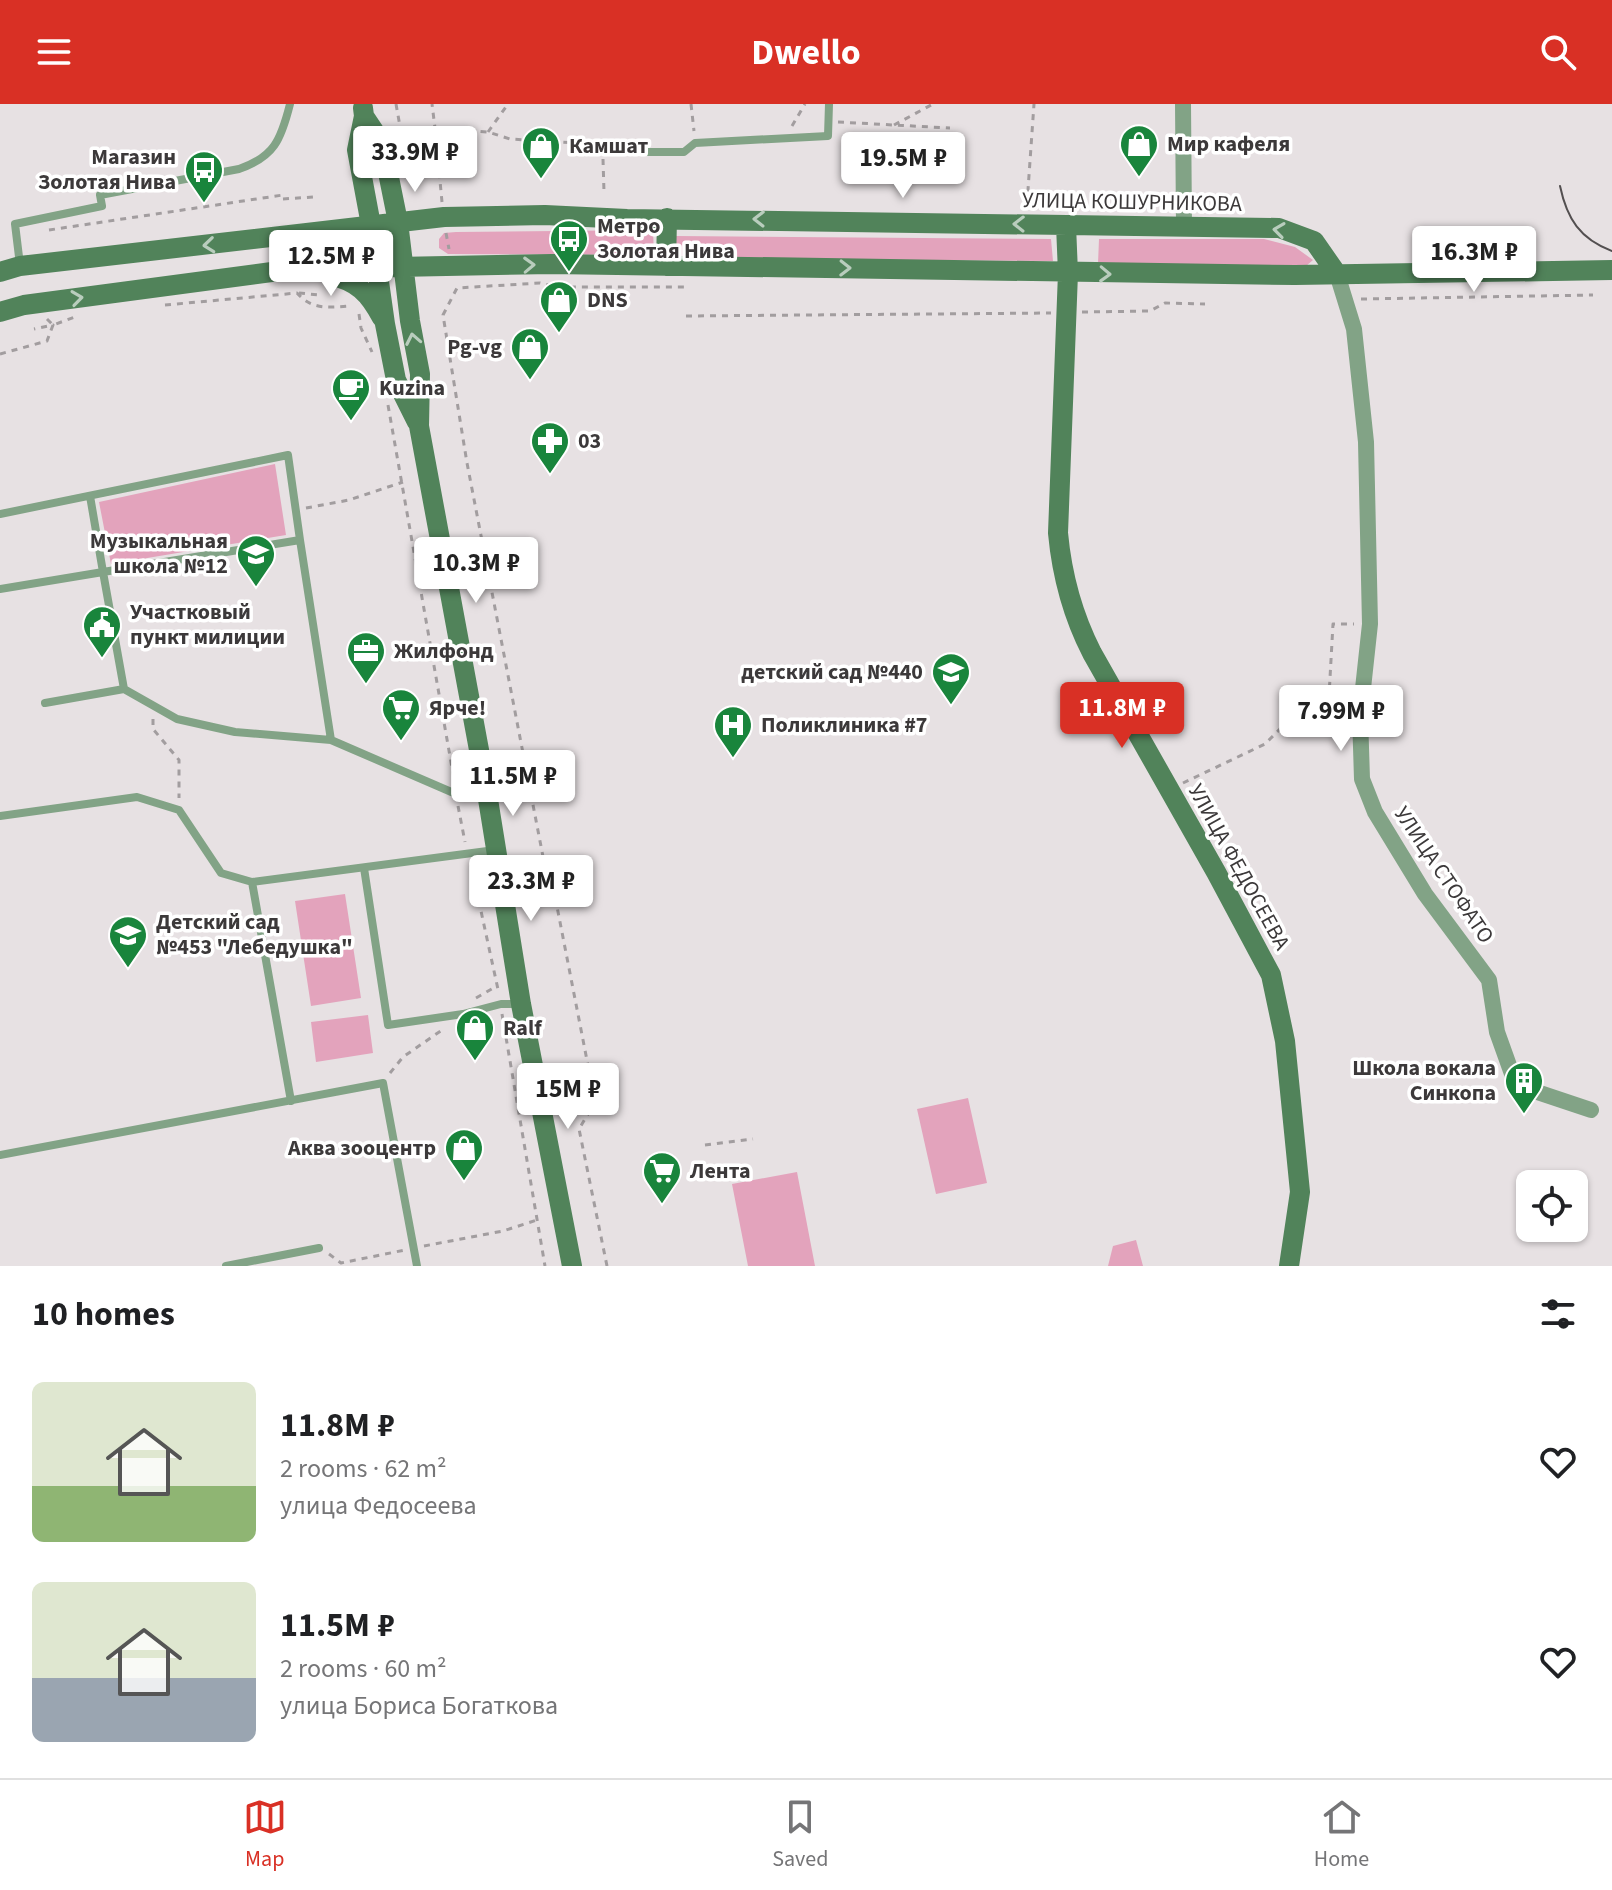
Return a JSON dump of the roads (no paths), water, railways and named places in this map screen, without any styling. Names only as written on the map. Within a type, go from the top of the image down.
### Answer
[{"type":"main road","points":[[363,110],[382,143],[398,222],[420,374],[419,426],[487,793],[511,1004],[572,1266]]},
{"type":"main road","points":[[363,110],[357,150],[385,324],[396,380],[419,426]]},
{"type":"main road","name":"УЛИЦА КОШУРНИКОВА","points":[[10,269],[444,217],[545,215],[627,219],[1279,228],[1314,241],[1337,274]]},
{"type":"main road","points":[[666,266],[667,218]]},
{"type":"main road","name":"УЛИЦА ФЕДОСЕЕВА","points":[[1066,225],[1068,273],[1058,533],[1062,573],[1071,607],[1092,653],[1271,975],[1287,1057],[1300,1192],[1289,1266]]},
{"type":"main road","points":[[0,312],[24,305],[378,268],[552,264],[1068,273],[1337,274],[1612,270]]},
{"type":"main road","points":[[288,277],[349,279],[368,296],[385,324]]},
{"type":"street","points":[[1183,104],[1184,225]]},
{"type":"street","name":"УЛИЦА СТОФАТО","points":[[1337,274],[1354,329],[1366,442],[1370,624],[1360,716],[1362,779],[1375,812],[1425,894],[1489,980],[1497,1032],[1516,1085],[1591,1110]]},
{"type":"lane","points":[[10,269],[15,224],[102,206],[100,195],[258,163],[273,149],[286,123],[290,104]]},
{"type":"lane","points":[[603,151],[684,152],[695,143],[828,136],[829,104]]},
{"type":"lane","points":[[0,514],[288,455],[331,740]]},
{"type":"lane","points":[[90,496],[124,689]]},
{"type":"lane","points":[[0,589],[300,540]]},
{"type":"lane","points":[[45,703],[124,689],[177,719],[235,732],[331,740],[456,794],[487,793]]},
{"type":"lane","points":[[0,816],[137,797],[179,810],[221,873],[252,882],[495,850]]},
{"type":"lane","points":[[364,868],[388,1025],[511,1004]]},
{"type":"lane","points":[[252,882],[291,1101]]},
{"type":"lane","points":[[0,1155],[383,1083],[417,1266]]},
{"type":"lane","points":[[226,1266],[319,1248]]},
{"type":"tram line","points":[[1560,186],[1571,218],[1583,234],[1612,251]]},
{"type":"place","name":"Мир кафеля","points":[[1139,178]]},
{"type":"place","name":"Камшат","points":[[541,180]]},
{"type":"place","name":"Магазин Золотая Нива","points":[[204,204]]},
{"type":"place","name":"Метро Золотая Нива","points":[[569,273]]},
{"type":"place","name":"DNS","points":[[559,334]]},
{"type":"place","name":"Pg-vg","points":[[530,381]]},
{"type":"place","name":"Kuzina","points":[[351,422]]},
{"type":"place","name":"03","points":[[550,475]]},
{"type":"place","name":"Музыкальная школа №12","points":[[256,588]]},
{"type":"place","name":"Участковый пункт милиции","points":[[102,659]]},
{"type":"place","name":"Жилфонд","points":[[366,685]]},
{"type":"place","name":"детский сад №440","points":[[951,706]]},
{"type":"place","name":"Ярче!","points":[[401,742]]},
{"type":"place","name":"Поликлиника #7","points":[[733,759]]},
{"type":"place","name":"Детский сад №453 \"Лебедушка\"","points":[[128,969]]},
{"type":"place","name":"Ralf","points":[[475,1062]]},
{"type":"place","name":"Школа вокала Синкопа","points":[[1524,1115]]},
{"type":"place","name":"Аква зооцентр","points":[[464,1182]]},
{"type":"place","name":"Лента","points":[[662,1205]]}]
